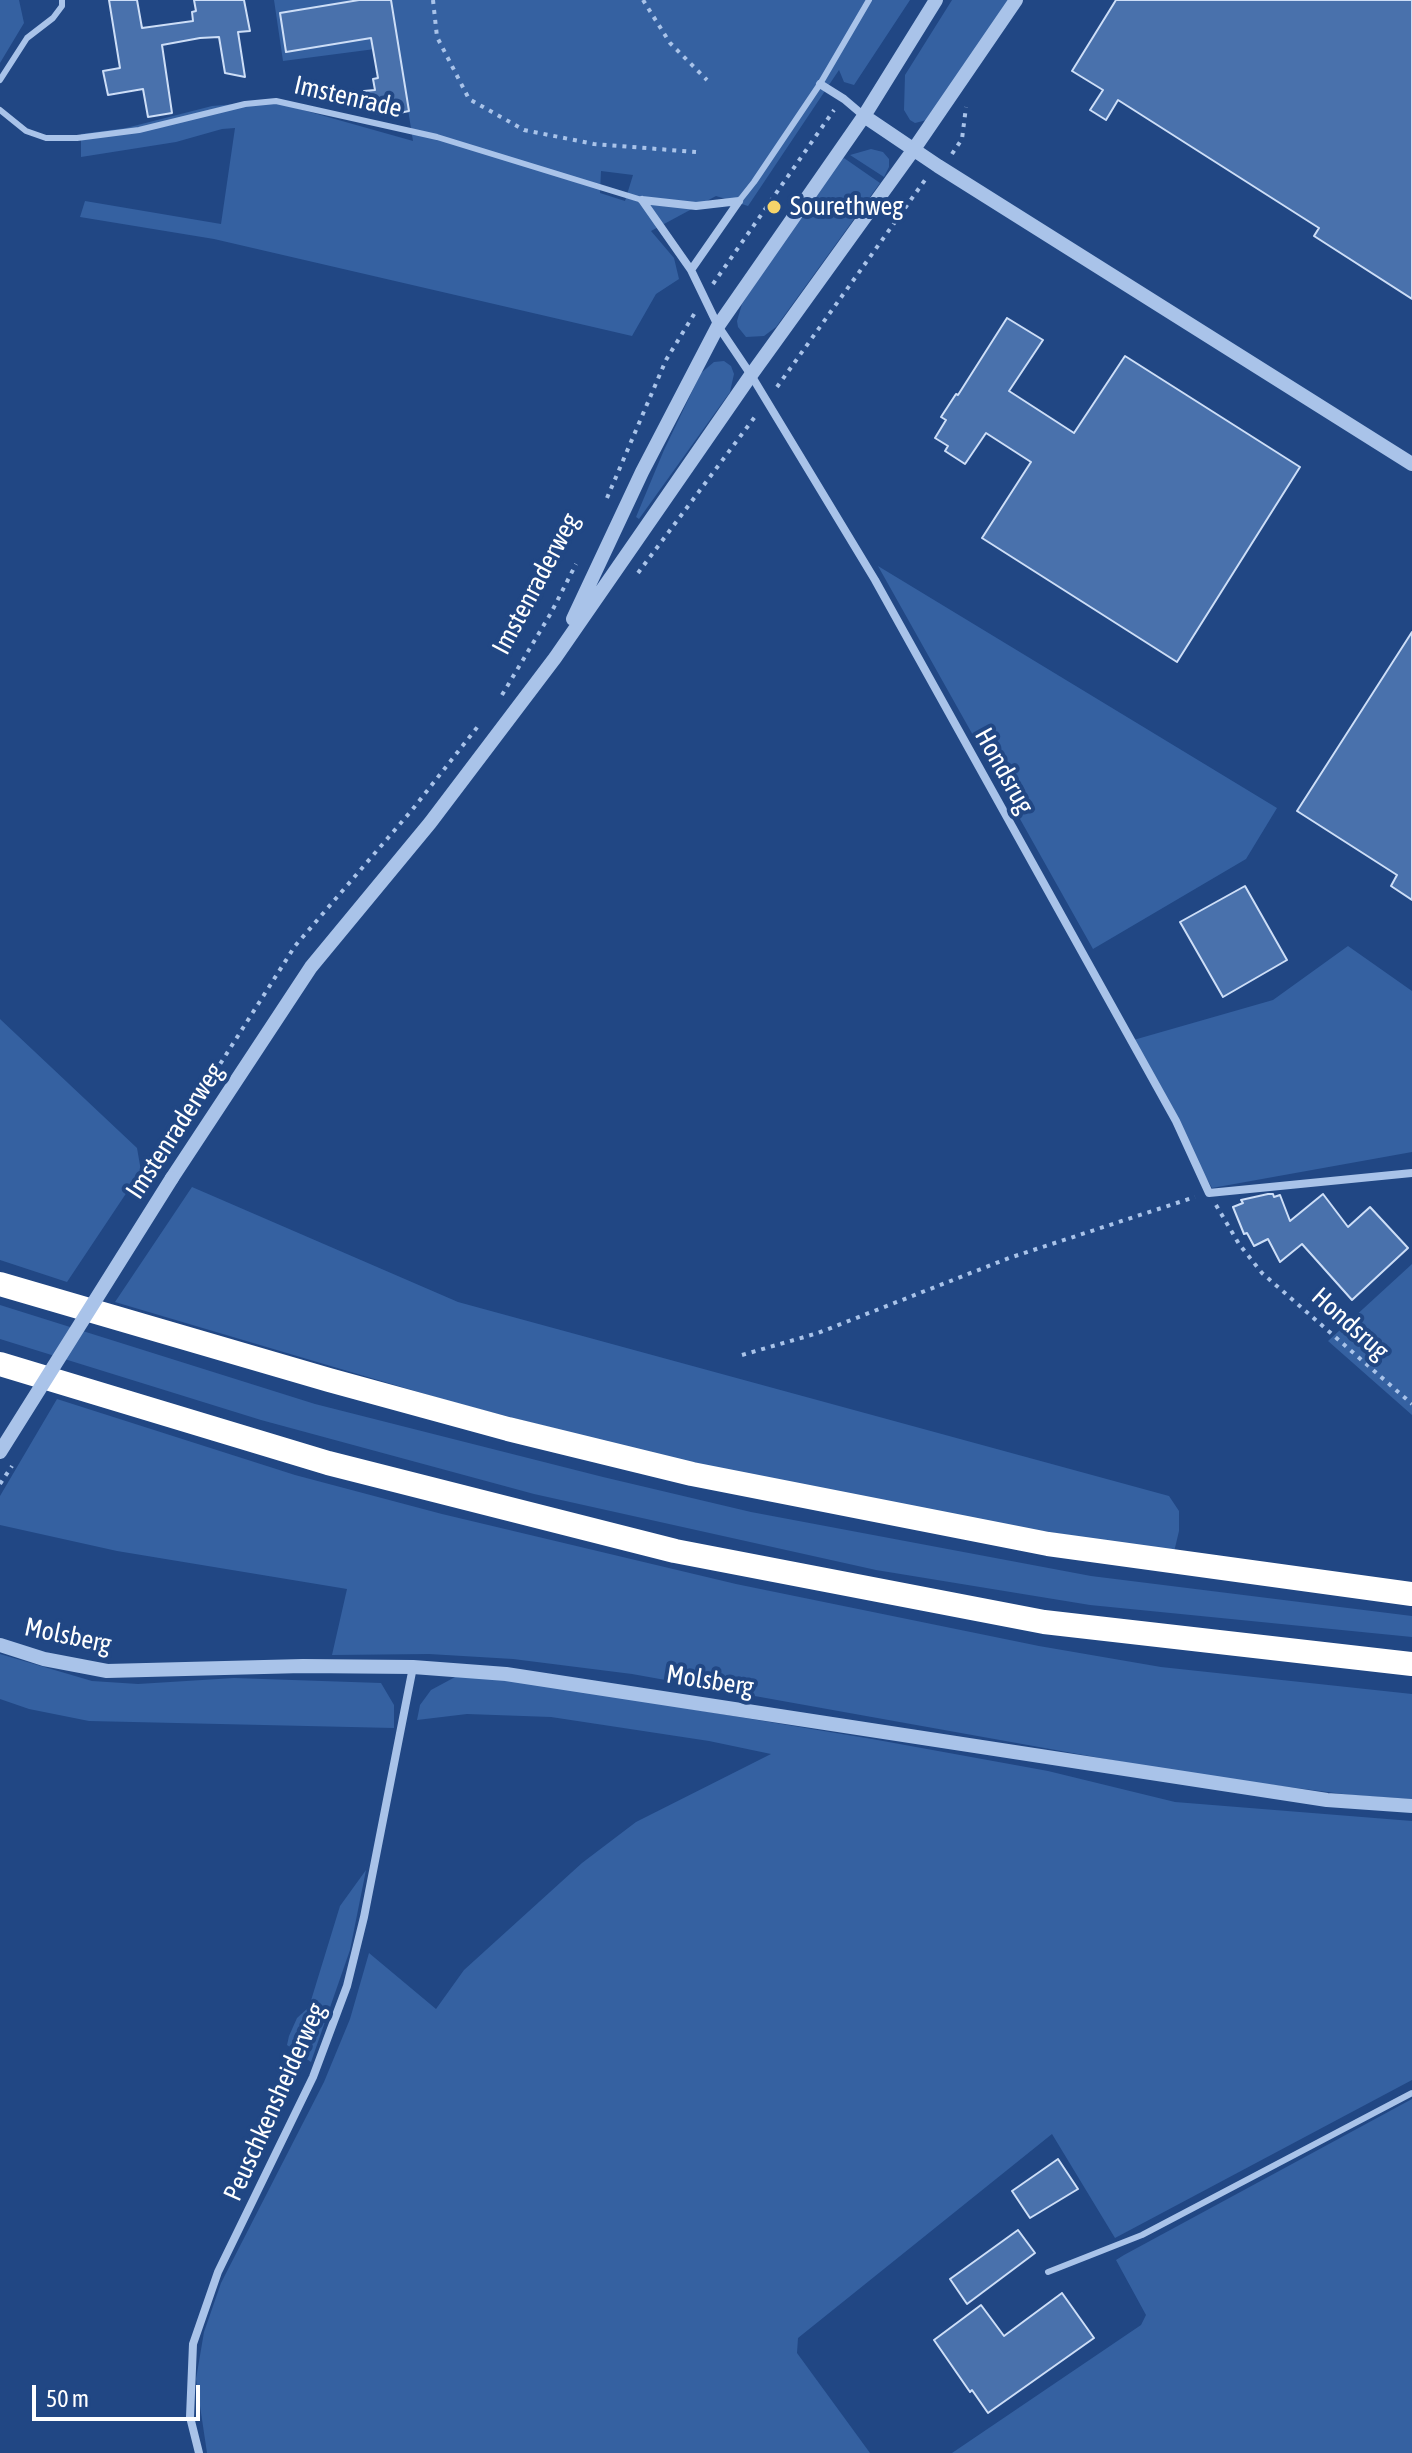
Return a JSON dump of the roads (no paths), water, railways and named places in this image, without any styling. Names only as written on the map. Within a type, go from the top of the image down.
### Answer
[{"type":"highway","points":[[0,1284],[359,1388],[692,1474],[1048,1544],[1412,1594]]},
{"type":"highway","points":[[0,1364],[328,1463],[675,1551],[1044,1622],[1412,1664]]},
{"type":"street","name":"Imstenraderweg","points":[[555,658],[642,472],[718,326],[864,116],[936,0]]},
{"type":"street","name":"Imstenraderweg","points":[[0,1452],[172,1178],[311,967],[430,823],[555,658],[1016,0]]},
{"type":"street","points":[[820,84],[938,166],[1412,464]]},
{"type":"street","points":[[642,200],[691,270],[718,326]]},
{"type":"street","name":"Imstenrade","points":[[642,200],[696,206],[739,201]]},
{"type":"street","points":[[691,270],[739,201]]},
{"type":"street","name":"Hondsrug","points":[[718,326],[883,593],[1176,1121],[1209,1193],[1412,1173]]},
{"type":"street","name":"Molsberg","points":[[0,1645],[44,1659],[107,1671],[303,1666],[413,1667],[564,1682],[1312,1798],[1412,1806]]},
{"type":"street","name":"Peuschkensheiderweg","points":[[199,2453],[190,2417],[193,2344],[218,2272],[313,2077],[347,1986],[364,1917],[413,1667]]},
{"type":"lane","points":[[0,80],[27,38],[53,18],[62,6],[62,0]]},
{"type":"lane","points":[[739,201],[820,84],[869,0]]},
{"type":"lane","name":"Imstenrade","points":[[0,110],[26,131],[36,135],[77,138],[139,130],[245,104],[276,101],[437,137],[642,200]]},
{"type":"lane","points":[[1048,2272],[1142,2235],[1412,2093]]},
{"type":"place","name":"Sourethweg","points":[[774,207]]}]
